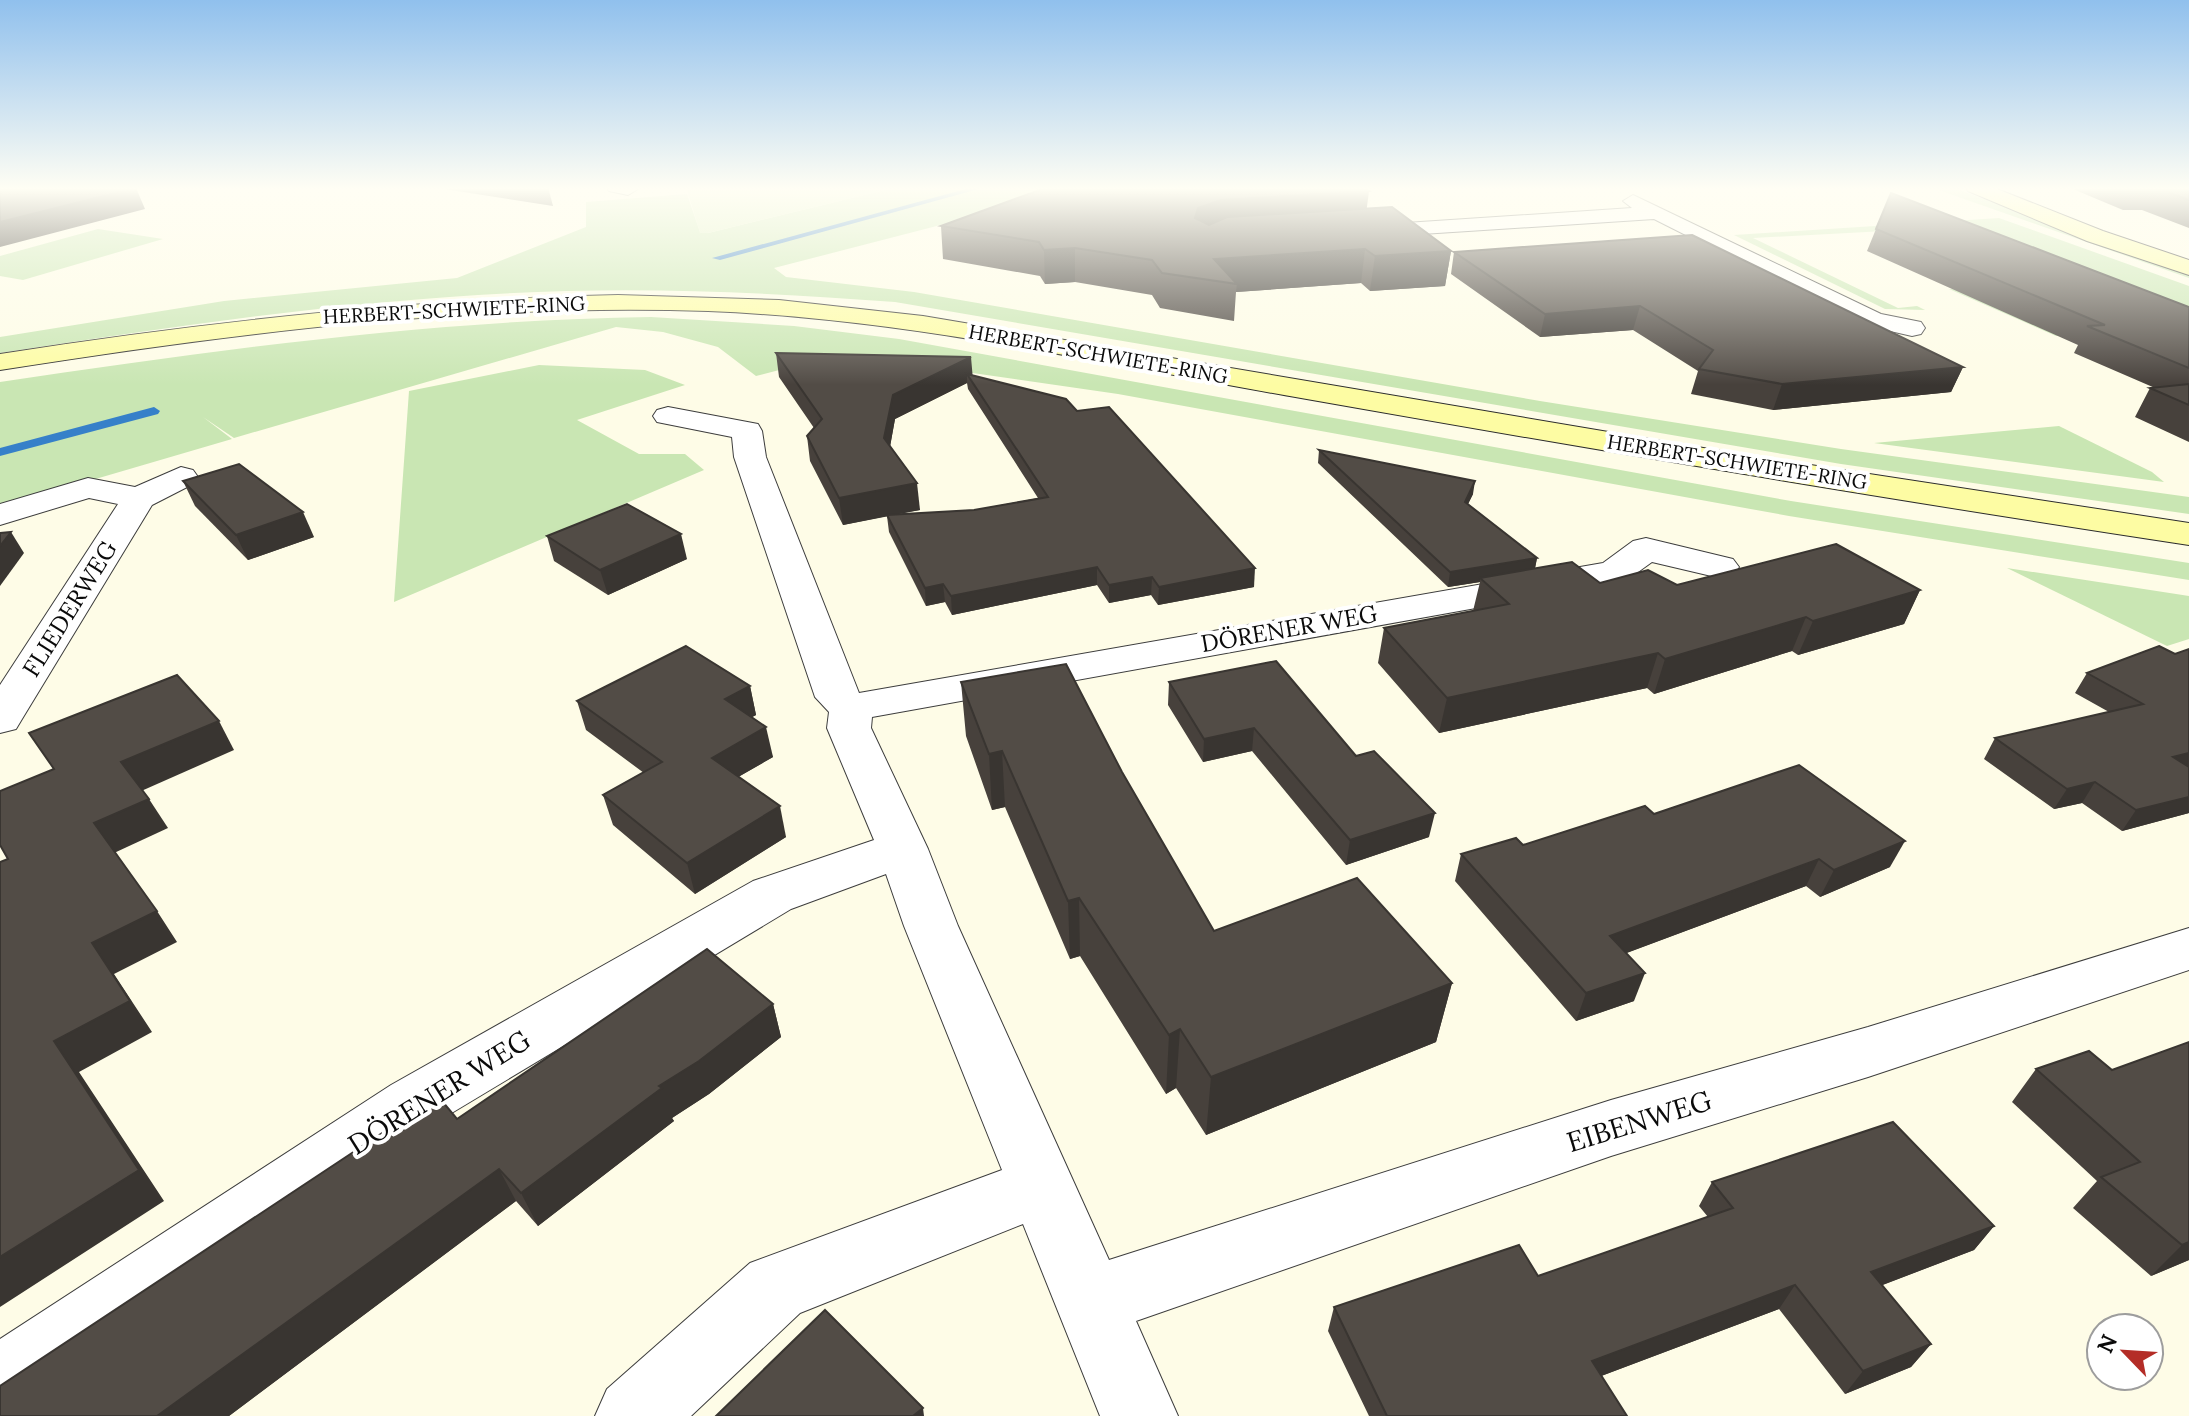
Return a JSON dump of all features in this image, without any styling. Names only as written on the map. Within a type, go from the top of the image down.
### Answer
[{"type":"main road","points":[[2145,253],[2189,268]]},
{"type":"main road","name":"HERBERT-SCHWIETE-RING","points":[[0,362],[175,333],[465,306],[587,302],[711,304],[816,312],[921,323],[1327,394],[2189,534]]},
{"type":"street","points":[[1738,253],[1873,320],[1912,328]]},
{"type":"street","points":[[668,416],[747,431],[750,457],[837,697],[851,709],[849,728],[903,849],[931,926],[1139,1416]]},
{"type":"street","points":[[0,515],[88,488],[139,498],[181,477]]},
{"type":"street","name":"FLIEDERWEG","points":[[0,719],[139,498]]},
{"type":"street","name":"DÖRENER WEG","points":[[851,709],[882,700],[1614,572],[1646,549],[1720,567]]},
{"type":"street","name":"DÖRENER WEG","points":[[0,1383],[413,1104],[772,895],[903,849]]},
{"type":"street","name":"EIBENWEG","points":[[1092,1301],[1611,1128],[1868,1052],[2189,949]]},
{"type":"street","points":[[634,1416],[775,1288],[1042,1186]]},
{"type":"green space","points":[[11,253],[115,253],[23,280],[0,276],[0,256]]},
{"type":"green space","points":[[520,253],[832,253],[774,268],[786,277],[914,292],[1540,401],[1841,449],[2189,497],[2189,514],[1841,464],[895,302],[690,291],[496,294],[283,313],[0,353],[0,337],[224,301],[457,278]]},
{"type":"green space","points":[[1771,253],[1784,253],[1898,308],[1917,306],[1925,310],[1885,309]]},
{"type":"green space","points":[[1981,253],[2097,253],[2189,286],[2189,324],[2056,336],[1949,289],[2052,282]]},
{"type":"green space","points":[[2118,253],[2136,253],[2189,272],[2189,278]]},
{"type":"green space","points":[[651,317],[794,326],[899,339],[1791,501],[2189,563],[2189,580],[1789,516],[1118,394],[882,360],[810,362],[756,376],[718,347],[663,332],[616,327],[234,438],[203,417],[232,439],[0,507],[0,382],[243,348],[406,330]]},
{"type":"green space","points":[[539,365],[645,370],[685,385],[577,420],[639,454],[685,454],[704,470],[394,602],[409,391]]},
{"type":"green space","points":[[2059,426],[2152,472],[2164,482],[1874,443]]},
{"type":"green space","points":[[2007,568],[2189,596],[2189,639],[2167,646]]},
{"type":"building","points":[[1108,253],[1303,253],[1214,259],[1237,284],[1162,273],[1152,260]]},
{"type":"building","points":[[1371,253],[1419,253],[1375,256]]},
{"type":"building","points":[[1456,253],[1729,253],[1963,367],[1782,384],[1699,369],[1713,350],[1640,306],[1545,314]]},
{"type":"building","points":[[1933,253],[2048,253],[2189,307],[2189,368],[2087,326],[2105,325]]},
{"type":"building","points":[[776,353],[971,357],[893,395],[884,438],[917,483],[839,498],[807,436],[822,419]]},
{"type":"building","points":[[967,374],[1066,399],[1077,411],[1109,407],[1255,568],[1159,587],[1152,577],[1109,585],[1097,567],[951,596],[943,584],[925,588],[887,515],[974,510],[1048,497]]},
{"type":"building","points":[[2189,384],[2189,405],[2150,388]]},
{"type":"building","points":[[1319,450],[1475,481],[1465,502],[1537,558],[1450,572]]},
{"type":"building","points":[[239,464],[303,512],[236,535],[183,481]]},
{"type":"building","points":[[627,504],[681,534],[600,570],[547,536]]},
{"type":"building","points":[[11,532],[0,546],[0,533]]},
{"type":"building","points":[[1836,544],[1920,590],[1813,621],[1806,617],[1665,659],[1658,653],[1447,698],[1384,628],[1509,604],[1480,578],[1572,562],[1600,583],[1648,570],[1677,585]]},
{"type":"building","points":[[686,646],[750,686],[725,699],[766,727],[712,758],[780,806],[687,863],[603,795],[662,762],[577,701]]},
{"type":"building","points":[[2159,646],[2175,654],[2189,649],[2189,753],[2173,757],[2189,767],[2189,797],[2136,810],[2095,782],[2067,789],[1995,738],[2143,704],[2087,673]]},
{"type":"building","points":[[1276,661],[1356,756],[1374,751],[1435,813],[1350,840],[1254,728],[1204,739],[1169,682]]},
{"type":"building","points":[[1066,664],[1122,772],[1214,931],[1357,878],[1452,983],[1211,1077],[1180,1029],[1169,1035],[1079,898],[1068,901],[1002,751],[989,754],[961,682]]},
{"type":"building","points":[[177,675],[219,721],[121,762],[149,799],[94,823],[157,911],[92,943],[130,1001],[54,1041],[139,1170],[0,1257],[0,862],[8,859],[0,845],[0,791],[54,769],[29,733]]},
{"type":"building","points":[[1799,765],[1905,841],[1834,870],[1819,859],[1610,936],[1645,973],[1586,993],[1461,854],[1516,838],[1523,845],[1645,806],[1654,814]]},
{"type":"building","points":[[707,949],[773,1004],[699,1061],[659,1086],[662,1088],[521,1193],[499,1169],[157,1416],[0,1416],[0,1386],[438,1096],[457,1119]]},
{"type":"building","points":[[2189,1042],[2189,1242],[2182,1245],[2101,1177],[2140,1162],[2036,1069],[2089,1051],[2112,1070]]},
{"type":"building","points":[[1893,1122],[1994,1226],[1871,1272],[1931,1344],[1863,1371],[1795,1285],[1592,1361],[1627,1416],[1387,1416],[1334,1307],[1519,1245],[1538,1276],[1733,1208],[1712,1182]]},
{"type":"building","points":[[825,1310],[923,1408],[913,1416],[716,1416]]},
{"type":"waterway","points":[[717,258],[735,253]]},
{"type":"waterway","points":[[0,452],[154,411]]}]
